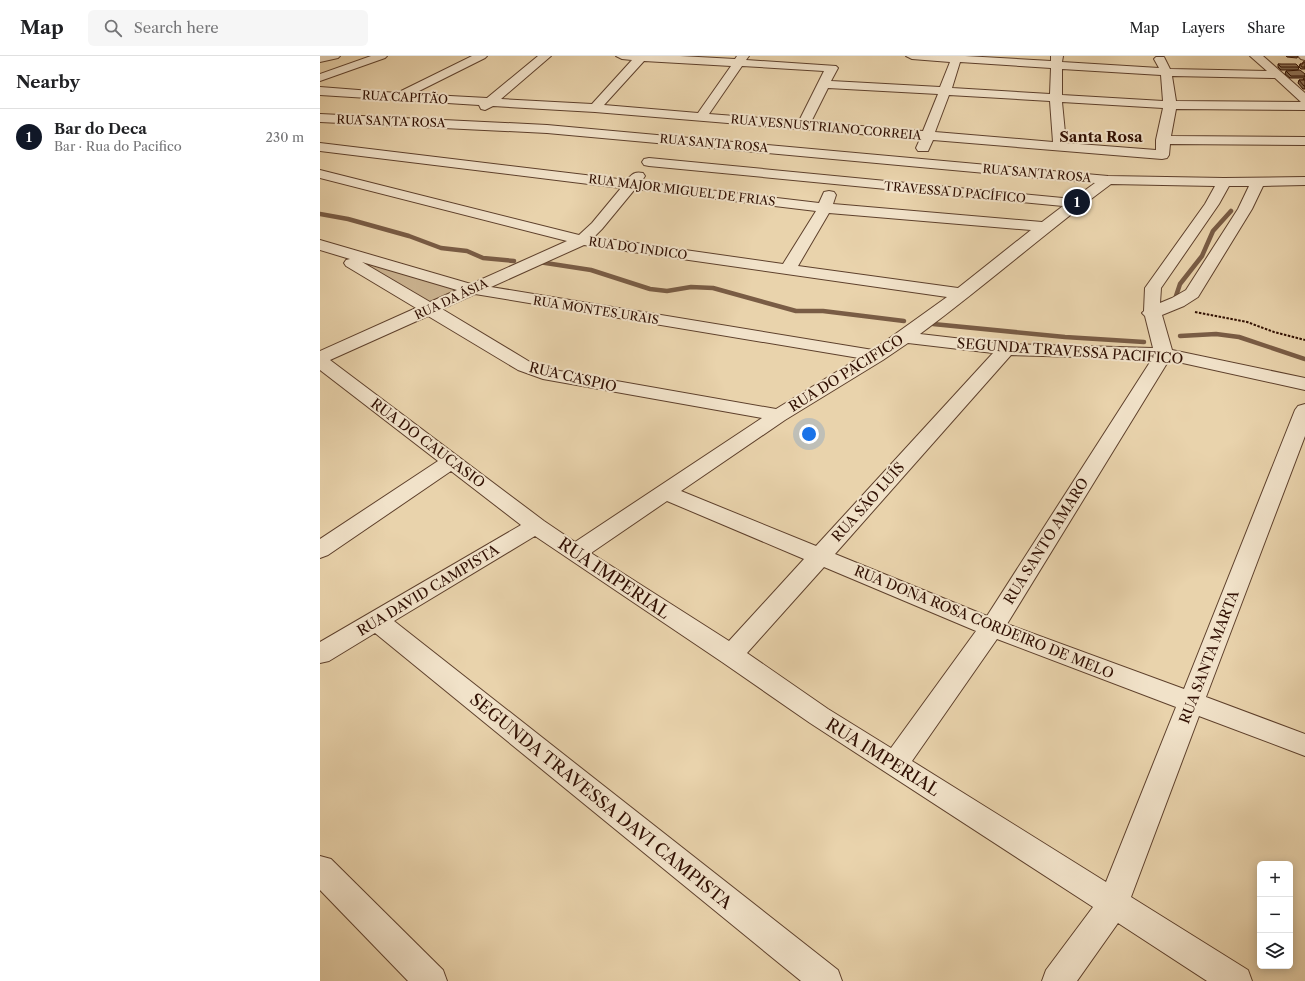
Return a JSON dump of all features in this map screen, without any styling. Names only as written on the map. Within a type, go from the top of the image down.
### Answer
[{"type":"street","points":[[320,59],[334,56]]},
{"type":"street","points":[[320,78],[381,56]]},
{"type":"street","points":[[401,96],[481,56]]},
{"type":"street","points":[[466,124],[490,101],[545,56]]},
{"type":"street","points":[[622,56],[741,59],[832,68]]},
{"type":"street","points":[[595,108],[642,56]]},
{"type":"street","points":[[804,124],[823,84],[839,56]]},
{"type":"street","points":[[912,56],[1057,60],[1166,72],[1277,75]]},
{"type":"street","points":[[1159,56],[1166,72],[1170,105],[1163,140],[1163,182]]},
{"type":"street","points":[[1256,56],[1305,99]]},
{"type":"street","points":[[918,162],[945,91],[949,58]]},
{"type":"street","points":[[702,117],[741,59]]},
{"type":"street","points":[[1057,60],[1056,98],[1060,146]]},
{"type":"street","points":[[823,84],[1170,105],[1305,106]]},
{"type":"street","name":"RUA CAPITÃO","points":[[320,91],[490,101]]},
{"type":"street","name":"RUA VESNUSTRIANO CORREIA","points":[[490,101],[804,124],[1162,155]]},
{"type":"street","name":"RUA SANTA ROSA","points":[[320,118],[466,124],[662,138],[1108,180],[1163,182],[1305,181]]},
{"type":"street","points":[[582,240],[597,226],[632,184],[648,162],[662,138]]},
{"type":"street","points":[[1163,140],[1305,141]]},
{"type":"street","name":"RUA MAJOR MIGUEL DE FRIAS","points":[[320,147],[825,208],[1044,227]]},
{"type":"street","points":[[788,269],[825,208],[835,180],[846,156]]},
{"type":"street","name":"TRAVESSA D PACÍFICO","points":[[648,162],[1074,203]]},
{"type":"street","name":"RUA DO INDICO","points":[[320,174],[582,240],[962,294]]},
{"type":"street","name":"RUA DO PACIFICO","points":[[575,553],[779,415],[877,356],[962,294],[1074,203],[1108,180]]},
{"type":"street","points":[[1151,312],[1168,307],[1185,299],[1192,293],[1228,207],[1224,182]]},
{"type":"street","points":[[1164,354],[1151,312],[1153,288],[1228,207],[1258,182]]},
{"type":"street","name":"RUA DA ÁSIA","points":[[320,358],[582,240]]},
{"type":"street","name":"RUA MONTES URAIS","points":[[323,246],[472,290],[877,356]]},
{"type":"street","name":"RUA CASPIO","points":[[323,246],[524,366],[550,375],[779,415]]},
{"type":"street","name":"SEGUNDA TRAVESSA PACIFICO","points":[[904,337],[1006,349],[1164,354],[1305,384]]},
{"type":"street","name":"RUA SÃO LUÍS","points":[[731,655],[1006,349]]},
{"type":"street","name":"RUA SANTO AMARO","points":[[895,764],[992,628],[1164,354]]},
{"type":"street","name":"RUA DO CAUCASIO","points":[[320,361],[536,526]]},
{"type":"street","name":"RUA SANTA MARTA","points":[[1058,981],[1113,904],[1305,410]]},
{"type":"street","points":[[325,540],[451,462]]},
{"type":"street","name":"RUA DONA ROSA CORDEIRO DE MELO","points":[[665,492],[992,628],[1305,745]]},
{"type":"street","name":"RUA IMPERIAL","points":[[536,526],[731,655],[819,716],[1236,981]]},
{"type":"street","name":"RUA DAVID CAMPISTA","points":[[320,654],[536,526]]},
{"type":"street","name":"SEGUNDA TRAVESSA DAVI CAMPISTA","points":[[376,620],[826,981]]},
{"type":"street","points":[[320,869],[431,981]]},
{"type":"path","points":[[1168,307],[1240,320],[1274,332],[1305,340]]},
{"type":"shaded area","points":[[348,256],[459,290],[431,304]]},
{"type":"building","points":[[1303,62],[1305,62],[1305,67],[1302,67],[1300,64],[1303,64]]},
{"type":"building","points":[[1278,64],[1296,64],[1299,67],[1281,67]]},
{"type":"building","points":[[1300,70],[1305,74],[1305,76],[1291,76],[1286,71]]},
{"type":"building","points":[[1299,80],[1305,80],[1305,86],[1304,86]]},
{"type":"waterway","points":[[1176,296],[1180,284],[1202,256],[1213,231],[1231,211]]},
{"type":"waterway","points":[[320,214],[348,219],[409,236],[441,248],[467,251],[483,258],[514,261]]},
{"type":"waterway","points":[[539,262],[591,270],[650,289],[667,291],[691,287],[713,288],[796,311],[823,311],[904,321]]},
{"type":"waterway","points":[[933,324],[1065,337],[1144,342]]},
{"type":"waterway","points":[[1180,336],[1216,334],[1239,337],[1305,359]]},
{"type":"place","name":"Bar do Deca","points":[[1077,202]]},
{"type":"district","name":"Santa Rosa","points":[[1101,136]]}]
